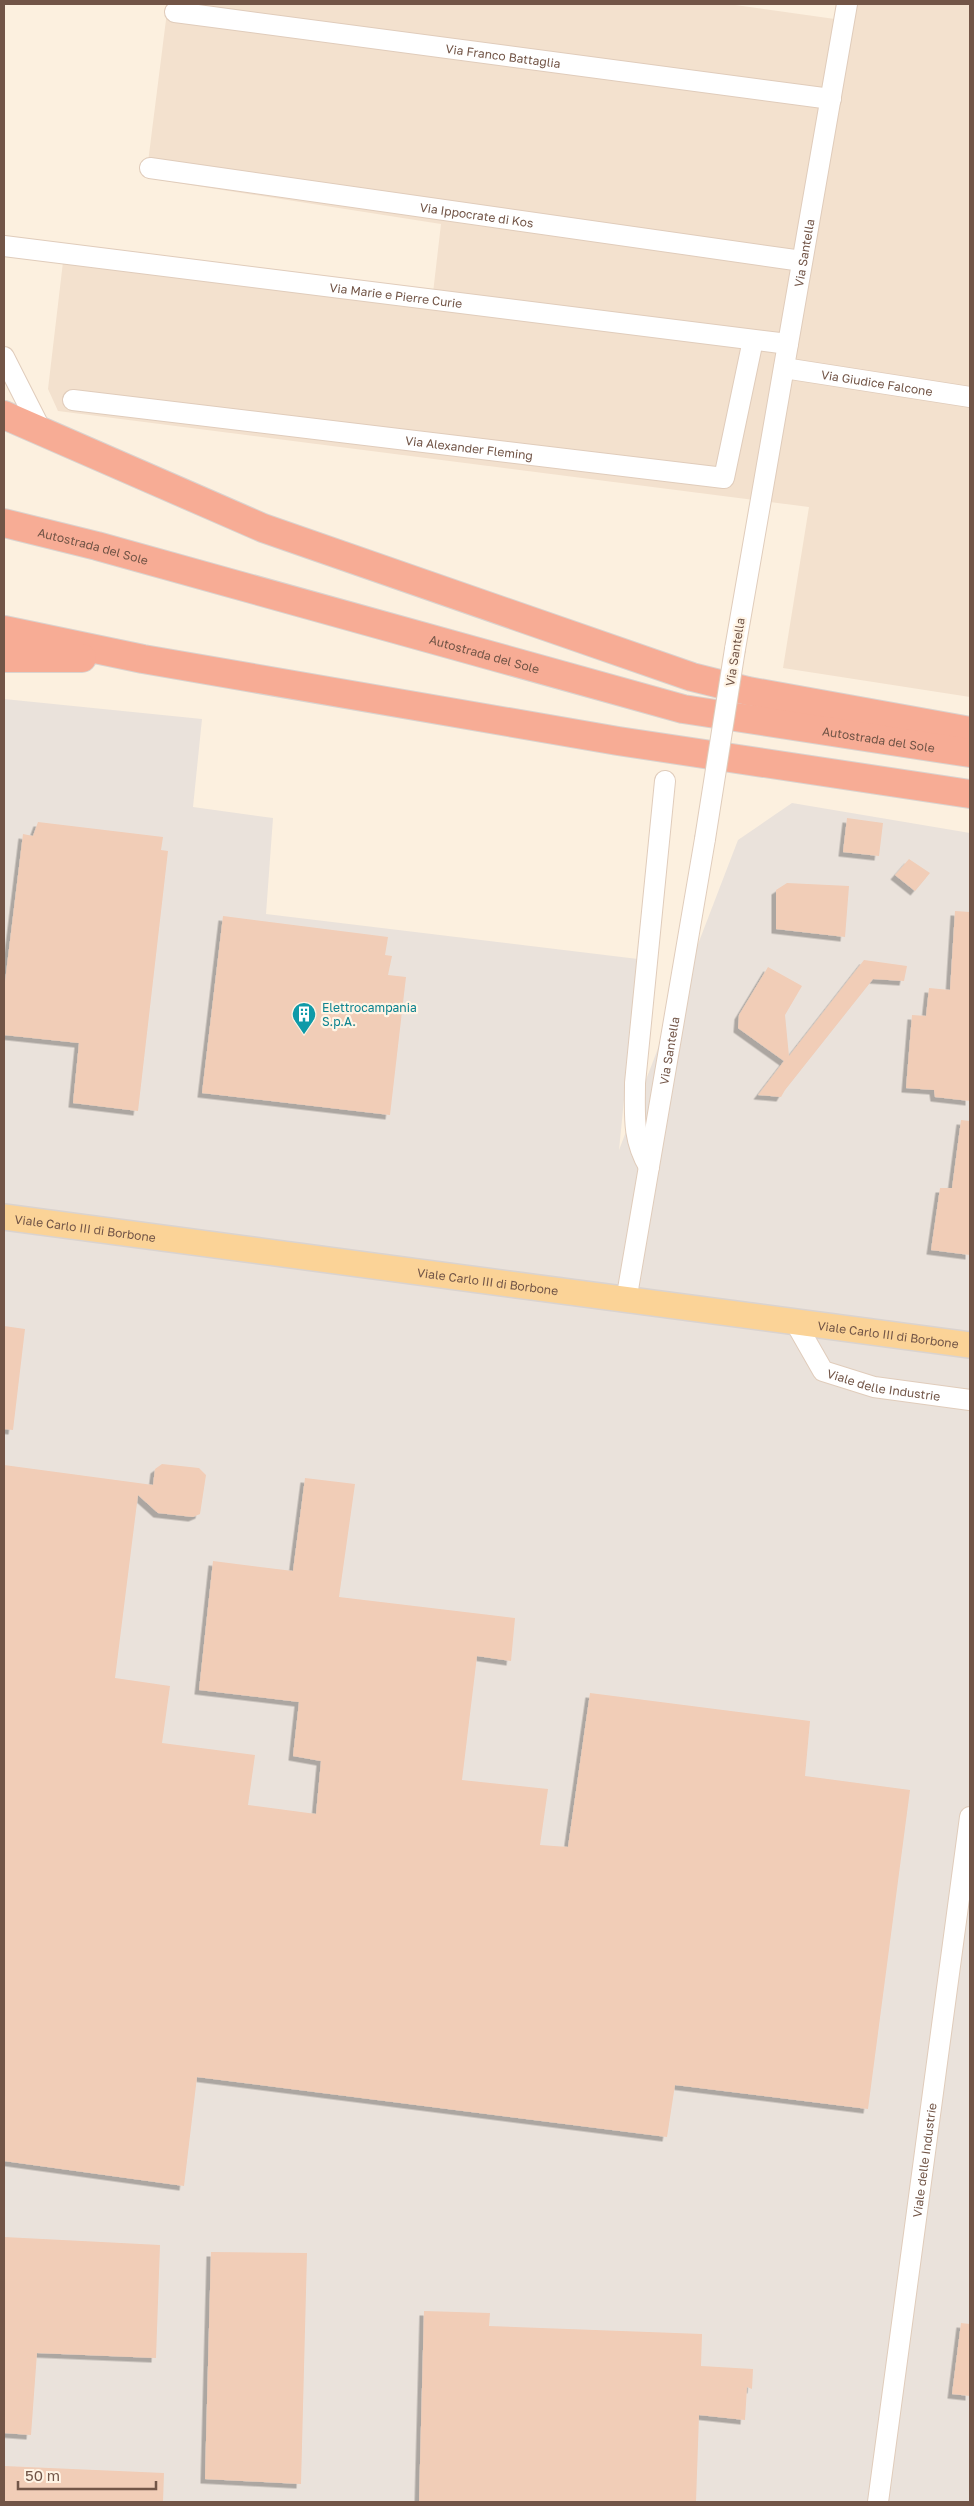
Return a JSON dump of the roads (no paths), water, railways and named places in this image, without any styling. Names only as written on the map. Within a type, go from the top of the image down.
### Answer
[{"type":"highway","points":[[4,415],[263,528],[692,677],[748,691],[970,731]]},
{"type":"highway","name":"Autostrada del Sole","points":[[4,523],[97,546],[684,709],[970,753]]},
{"type":"highway","points":[[4,630],[143,658],[618,741],[970,794]]},
{"type":"highway","points":[[4,658],[143,658]]},
{"type":"main road","name":"Viale Carlo III di Borbone","points":[[4,1217],[969,1346]]},
{"type":"street","name":"Via Santella","points":[[626,1300],[705,839],[735,648],[847,4]]},
{"type":"street","name":"Via Franco Battaglia","points":[[175,12],[831,99]]},
{"type":"street","name":"Via Ippocrate di Kos","points":[[150,168],[802,261]]},
{"type":"street","name":"Via Marie e Pierre Curie","points":[[4,246],[788,344]]},
{"type":"street","name":"Via Alexander Fleming","points":[[73,400],[724,478],[754,340]]},
{"type":"street","points":[[4,357],[42,432]]},
{"type":"street","name":"Via Giudice Falcone","points":[[784,368],[970,397]]},
{"type":"street","points":[[649,1167],[639,1151],[636,1131],[635,1083],[665,780]]},
{"type":"street","name":"Viale delle Industrie","points":[[795,1322],[823,1371],[874,1387],[970,1400]]},
{"type":"street","name":"Viale delle Industrie","points":[[878,2502],[970,1817]]},
{"type":"place","name":"Elettrocampania S.p.A.","points":[[304,1035]]}]
